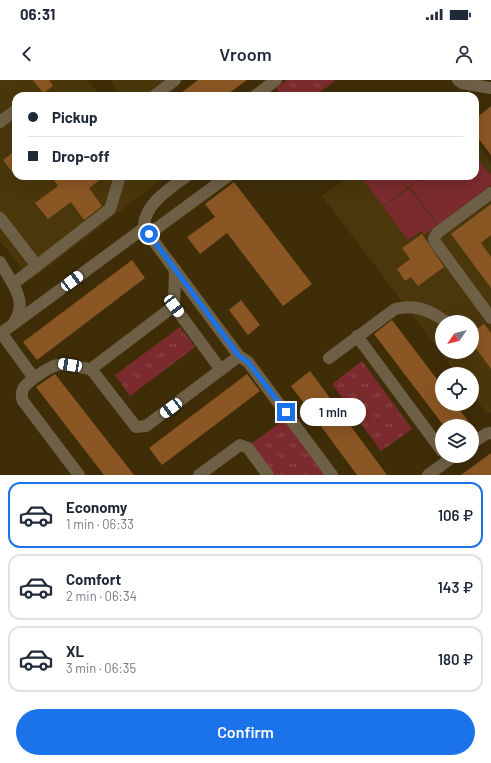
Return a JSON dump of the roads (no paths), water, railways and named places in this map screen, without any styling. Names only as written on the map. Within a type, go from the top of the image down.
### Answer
[{"type":"lane","points":[[159,92],[175,80]]},
{"type":"lane","points":[[260,92],[276,80]]},
{"type":"lane","points":[[458,80],[491,88]]},
{"type":"lane","points":[[0,122],[12,113]]},
{"type":"lane","points":[[13,284],[110,209],[119,180]]},
{"type":"lane","points":[[182,180],[164,193],[151,207],[144,221],[147,231],[239,356],[248,362],[332,475]]},
{"type":"lane","points":[[3,333],[49,299],[222,180]]},
{"type":"lane","points":[[491,193],[437,234],[434,239],[491,318]]},
{"type":"lane","points":[[0,218],[37,266]]},
{"type":"lane","points":[[1,265],[24,300],[33,303],[49,299]]},
{"type":"lane","points":[[175,269],[174,306],[221,370]]},
{"type":"lane","points":[[3,333],[19,314],[21,302],[20,296]]},
{"type":"lane","points":[[91,368],[174,306]]},
{"type":"lane","points":[[329,358],[388,312],[400,308],[422,308],[431,311],[436,315]]},
{"type":"lane","points":[[3,333],[34,378]]},
{"type":"lane","points":[[357,336],[435,440]]},
{"type":"lane","points":[[79,475],[23,401],[21,395],[22,390],[34,378],[51,366],[59,363],[91,368],[132,423],[136,427],[141,428],[146,426],[239,356]]},
{"type":"lane","points":[[479,438],[491,433]]},
{"type":"lane","points":[[199,475],[240,445],[248,448],[268,475]]},
{"type":"lane","points":[[428,475],[440,463]]}]
